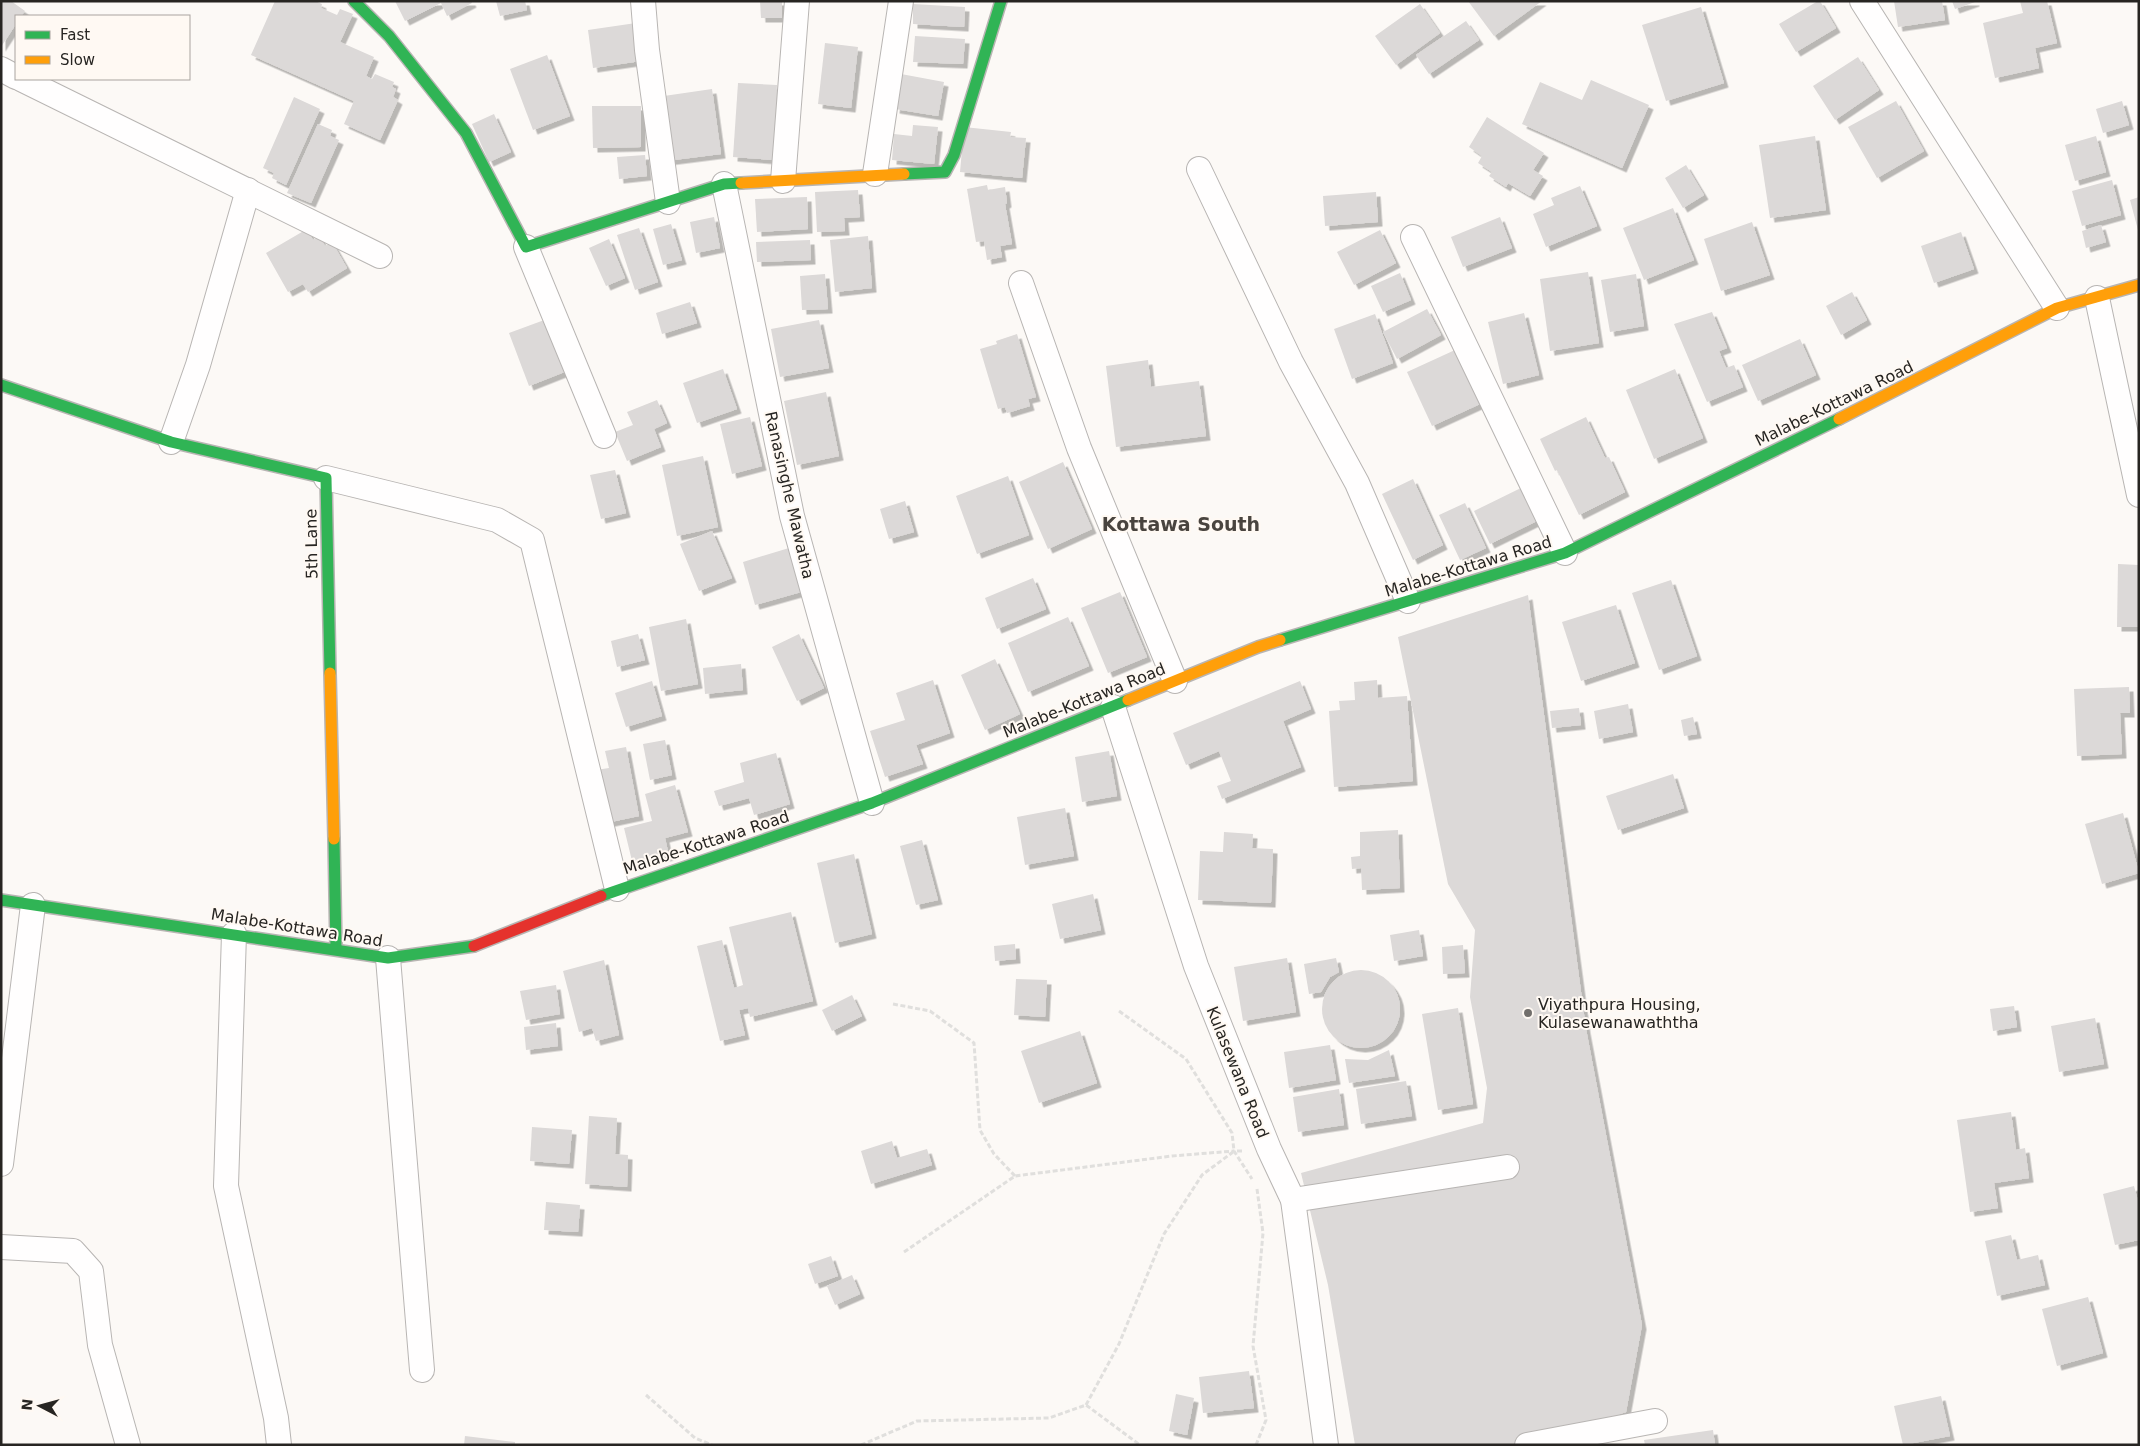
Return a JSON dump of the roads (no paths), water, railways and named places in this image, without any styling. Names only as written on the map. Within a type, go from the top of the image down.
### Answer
[{"type":"main road","points":[[354,1],[389,36],[466,133],[526,247],[724,184],[874,174],[945,172],[954,155],[1001,1]]},
{"type":"main road","name":"Malabe-Kottawa Road","points":[[1,900],[336,948],[388,958],[477,946],[617,889],[872,803],[1113,707],[1258,646],[1565,553],[1899,390],[2057,308],[2139,285]]},
{"type":"main road","points":[[1,385],[171,442],[326,478]]},
{"type":"main road","name":"5th Lane","points":[[326,478],[336,948]]},
{"type":"street","points":[[643,1],[647,50],[668,202]]},
{"type":"street","points":[[783,181],[797,1]]},
{"type":"street","points":[[874,174],[901,1]]},
{"type":"street","points":[[1862,1],[2057,308]]},
{"type":"street","points":[[1,69],[15,76]]},
{"type":"street","points":[[23,80],[380,256]]},
{"type":"street","points":[[1199,169],[1291,362],[1357,483],[1408,601]]},
{"type":"street","name":"Ranasinghe Mawatha","points":[[724,184],[792,516],[872,803]]},
{"type":"street","points":[[171,442],[198,365],[248,190]]},
{"type":"street","points":[[1413,237],[1565,553]]},
{"type":"street","points":[[526,247],[604,436]]},
{"type":"street","points":[[1021,283],[1079,448],[1175,681]]},
{"type":"street","points":[[2097,298],[2139,495]]},
{"type":"street","points":[[326,478],[497,520],[532,540],[617,889]]},
{"type":"street","name":"Kulasewana Road","points":[[1113,707],[1196,966],[1269,1149],[1293,1200],[1326,1445]]},
{"type":"street","points":[[1,1164],[33,904]]},
{"type":"street","points":[[234,934],[226,1186],[276,1418],[278,1445]]},
{"type":"street","points":[[388,958],[422,1370]]},
{"type":"street","points":[[1293,1200],[1507,1167]]},
{"type":"street","points":[[1,1247],[73,1251],[90,1271],[100,1345],[128,1445]]},
{"type":"street","points":[[1527,1445],[1655,1421]]},
{"type":"place","name":"Viyathpura Housing, Kulasewanawaththa","points":[[1528,1013]]},
{"type":"district","name":"Kottawa South","points":[[1181,524]]}]
